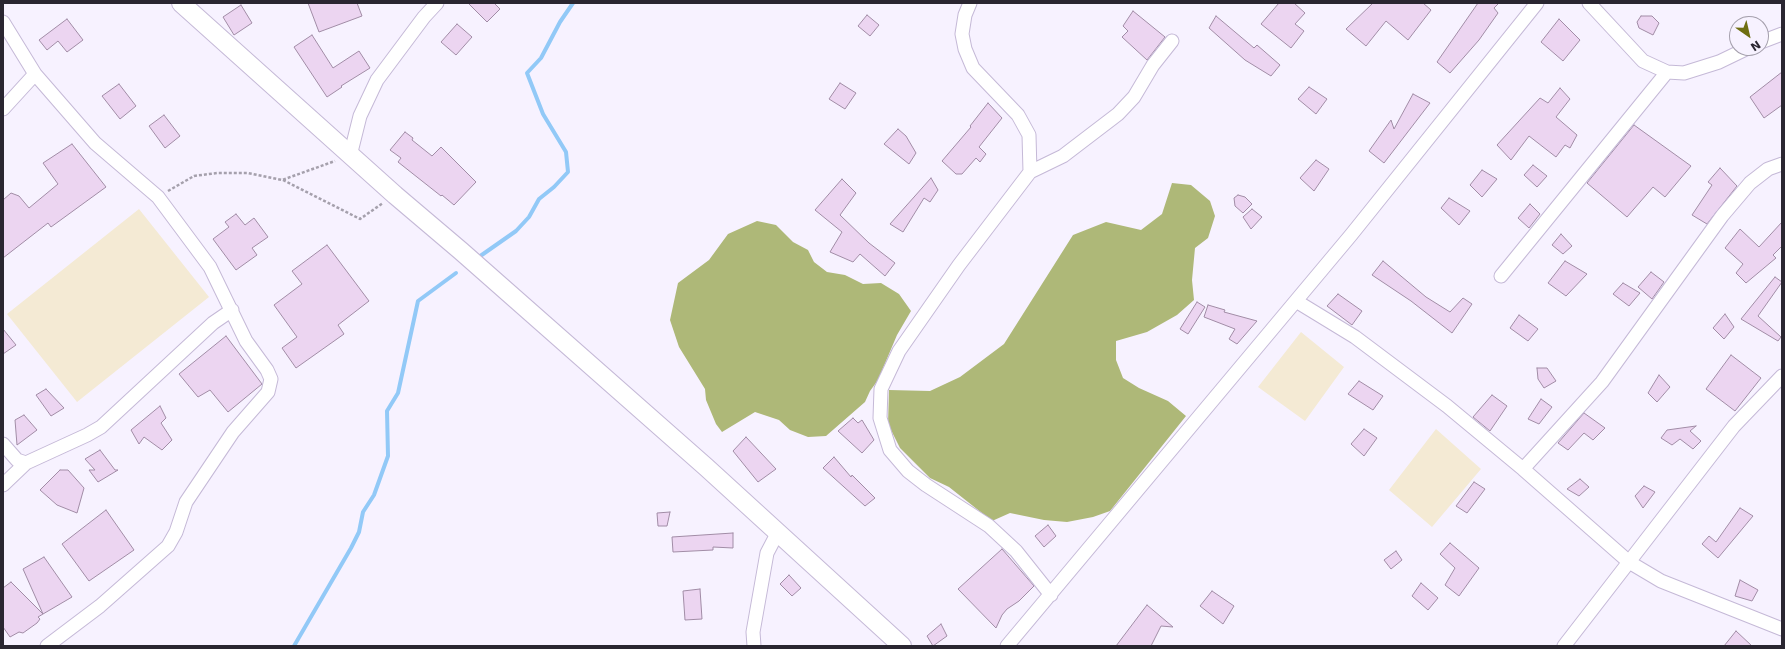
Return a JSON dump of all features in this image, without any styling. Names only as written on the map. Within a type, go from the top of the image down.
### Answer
[{"type":"main road","points":[[180,3],[350,156],[461,251],[778,532],[902,646]]},
{"type":"street","points":[[421,3],[424,17]]},
{"type":"street","points":[[350,156],[360,116],[377,80],[424,17],[437,3]]},
{"type":"street","points":[[970,3],[965,15],[962,34],[965,49],[974,68],[1018,115],[1029,135],[1030,172]]},
{"type":"street","points":[[1007,646],[1296,301],[1537,3]]},
{"type":"street","points":[[1589,3],[1622,41],[1644,61],[1667,72],[1684,72],[1719,62],[1731,56]]},
{"type":"street","points":[[3,22],[35,74],[95,143],[158,197],[210,267],[246,341],[267,370],[271,379],[268,392],[233,432],[191,493],[182,512],[176,532],[168,546],[151,563],[100,606],[47,646]]},
{"type":"street","points":[[1769,39],[1782,34]]},
{"type":"street","points":[[1051,595],[1016,551],[989,526],[926,485],[908,471],[890,450],[880,418],[881,389],[899,351],[958,265],[1030,172],[1063,156],[1118,114],[1134,97],[1153,65],[1172,42]]},
{"type":"street","points":[[1501,276],[1667,72]]},
{"type":"street","points":[[3,109],[35,74]]},
{"type":"street","points":[[1523,469],[1602,382],[1722,216],[1750,183],[1768,169],[1782,164]]},
{"type":"street","points":[[1296,301],[1362,342],[1447,406],[1523,469],[1629,562],[1662,581],[1782,628]]},
{"type":"street","points":[[3,485],[26,463],[75,442],[102,427],[213,323],[232,310]]},
{"type":"street","points":[[1564,646],[1734,426],[1782,376]]},
{"type":"street","points":[[3,444],[17,460],[26,463]]},
{"type":"street","points":[[754,646],[753,632],[767,553],[778,532]]},
{"type":"path","points":[[282,180],[350,156]]},
{"type":"path","points":[[158,197],[194,176],[217,173],[248,173],[282,180],[360,219],[395,195]]},
{"type":"shaded area","points":[[139,209],[209,297],[77,402],[7,314]]},
{"type":"shaded area","points":[[1301,332],[1344,367],[1305,421],[1258,387]]},
{"type":"shaded area","points":[[1436,429],[1481,469],[1432,527],[1389,490]]},
{"type":"green space","points":[[1172,183],[1191,185],[1210,201],[1215,216],[1208,238],[1195,248],[1192,280],[1194,300],[1177,315],[1147,332],[1116,341],[1116,360],[1123,378],[1139,388],[1168,401],[1186,416],[1110,511],[1093,517],[1067,522],[1044,520],[1010,513],[992,521],[949,487],[930,478],[900,448],[888,424],[889,390],[930,391],[960,377],[1004,344],[1073,235],[1106,222],[1141,230],[1162,214]]},
{"type":"green space","points":[[757,221],[776,225],[793,242],[808,250],[814,262],[827,272],[845,275],[863,284],[881,283],[899,294],[911,311],[897,335],[878,380],[870,391],[865,402],[826,436],[808,437],[790,430],[779,420],[755,412],[722,432],[716,424],[706,400],[705,389],[679,347],[670,320],[678,283],[709,260],[728,234]]},
{"type":"building","points":[[308,3],[357,3],[362,16],[319,32]]},
{"type":"building","points":[[468,3],[494,3],[500,9],[487,22]]},
{"type":"building","points":[[1279,3],[1294,3],[1305,13],[1295,24],[1304,31],[1291,48],[1261,24]]},
{"type":"building","points":[[1373,3],[1423,3],[1431,10],[1408,40],[1386,21],[1366,46],[1346,29]]},
{"type":"building","points":[[1478,3],[1499,3],[1494,8],[1498,13],[1479,40],[1450,73],[1437,62]]},
{"type":"building","points":[[241,5],[252,23],[234,35],[223,17]]},
{"type":"building","points":[[1133,11],[1165,37],[1147,60],[1122,37],[1128,31],[1123,26]]},
{"type":"building","points":[[867,15],[879,25],[870,36],[858,26]]},
{"type":"building","points":[[1216,16],[1254,48],[1257,45],[1280,65],[1271,76],[1245,60],[1209,28]]},
{"type":"building","points":[[1641,16],[1652,16],[1659,23],[1653,35],[1639,28],[1637,22]]},
{"type":"building","points":[[67,19],[83,40],[67,52],[58,41],[47,50],[39,40]]},
{"type":"building","points":[[1559,19],[1580,40],[1563,61],[1541,42]]},
{"type":"building","points":[[457,24],[472,37],[456,55],[441,42]]},
{"type":"building","points":[[312,35],[333,68],[359,51],[370,68],[341,86],[342,87],[327,97],[294,47]]},
{"type":"building","points":[[1782,72],[1782,105],[1764,118],[1750,97]]},
{"type":"building","points":[[840,83],[856,93],[845,109],[829,99]]},
{"type":"building","points":[[119,84],[136,106],[120,119],[102,96]]},
{"type":"building","points":[[1309,87],[1327,99],[1316,114],[1298,99]]},
{"type":"building","points":[[1560,88],[1570,99],[1556,117],[1577,135],[1570,148],[1565,145],[1556,157],[1529,136],[1511,160],[1497,145],[1540,98],[1548,103]]},
{"type":"building","points":[[1413,94],[1430,103],[1384,163],[1369,151],[1391,120],[1394,129]]},
{"type":"building","points":[[988,103],[1002,118],[979,147],[986,154],[980,162],[976,158],[962,174],[956,174],[942,161],[971,127],[970,126]]},
{"type":"building","points":[[164,115],[180,136],[165,148],[149,126]]},
{"type":"building","points":[[1634,125],[1691,166],[1665,197],[1653,187],[1627,217],[1587,183]]},
{"type":"building","points":[[898,129],[906,136],[916,153],[909,164],[884,144]]},
{"type":"building","points":[[405,132],[413,138],[412,140],[432,156],[441,147],[476,182],[454,205],[398,162],[401,158],[390,150]]},
{"type":"building","points":[[72,144],[106,187],[51,227],[48,223],[3,258],[3,200],[11,193],[19,196],[29,208],[58,184],[43,163]]},
{"type":"building","points":[[1316,160],[1329,169],[1314,191],[1300,178]]},
{"type":"building","points":[[1533,165],[1547,176],[1537,187],[1524,175]]},
{"type":"building","points":[[1720,168],[1737,186],[1707,224],[1692,215],[1712,185],[1708,182]]},
{"type":"building","points":[[1482,170],[1497,179],[1482,197],[1470,185]]},
{"type":"building","points":[[931,178],[938,190],[930,202],[924,198],[903,232],[890,224]]},
{"type":"building","points":[[842,179],[856,193],[840,215],[869,243],[895,263],[885,276],[860,254],[853,262],[830,252],[842,232],[815,210]]},
{"type":"building","points":[[1238,195],[1245,197],[1252,204],[1243,213],[1235,206],[1234,198]]},
{"type":"building","points":[[1449,198],[1470,211],[1459,225],[1441,208]]},
{"type":"building","points":[[1530,204],[1540,214],[1529,228],[1518,218]]},
{"type":"building","points":[[1252,209],[1262,217],[1251,229],[1243,217]]},
{"type":"building","points":[[236,214],[245,225],[254,218],[268,237],[252,248],[257,255],[236,270],[213,239],[229,227],[225,222]]},
{"type":"building","points":[[1782,222],[1782,246],[1773,255],[1776,258],[1746,283],[1736,273],[1743,264],[1725,248],[1740,229],[1759,247]]},
{"type":"building","points":[[1561,234],[1572,246],[1563,254],[1552,245]]},
{"type":"building","points":[[327,245],[369,301],[338,325],[344,334],[296,368],[282,348],[297,337],[274,305],[302,284],[292,271]]},
{"type":"building","points":[[1383,261],[1426,297],[1450,312],[1463,298],[1472,304],[1452,333],[1411,301],[1372,275]]},
{"type":"building","points":[[1565,261],[1587,274],[1566,296],[1548,283]]},
{"type":"building","points":[[1651,272],[1664,282],[1652,299],[1638,287]]},
{"type":"building","points":[[1775,277],[1782,282],[1758,316],[1781,337],[1778,341],[1741,319]]},
{"type":"building","points":[[1623,283],[1640,293],[1629,306],[1613,294]]},
{"type":"building","points":[[1338,294],[1362,311],[1352,325],[1327,306]]},
{"type":"building","points":[[1197,302],[1205,307],[1188,334],[1180,329]]},
{"type":"building","points":[[1208,305],[1225,310],[1224,312],[1257,321],[1237,344],[1229,339],[1235,329],[1204,317]]},
{"type":"building","points":[[1725,314],[1734,327],[1724,339],[1713,328]]},
{"type":"building","points":[[1519,315],[1538,329],[1528,341],[1510,328]]},
{"type":"building","points":[[3,329],[16,345],[3,354]]},
{"type":"building","points":[[226,336],[262,384],[228,412],[210,390],[198,397],[179,374]]},
{"type":"building","points":[[1731,355],[1761,378],[1735,411],[1706,389]]},
{"type":"building","points":[[1537,368],[1547,368],[1556,381],[1544,388],[1538,379]]},
{"type":"building","points":[[1659,375],[1670,387],[1657,402],[1648,393]]},
{"type":"building","points":[[1359,381],[1383,396],[1373,410],[1348,394]]},
{"type":"building","points":[[46,389],[64,408],[51,416],[36,395]]},
{"type":"building","points":[[1492,395],[1507,406],[1490,431],[1473,417]]},
{"type":"building","points":[[1541,399],[1552,407],[1539,424],[1528,419]]},
{"type":"building","points":[[160,406],[166,418],[161,423],[172,440],[162,450],[144,437],[139,444],[131,430]]},
{"type":"building","points":[[1584,413],[1605,428],[1593,440],[1584,433],[1568,450],[1558,443]]},
{"type":"building","points":[[24,415],[37,430],[17,445],[15,420]]},
{"type":"building","points":[[853,418],[858,423],[862,420],[874,440],[862,453],[838,431]]},
{"type":"building","points":[[1696,426],[1690,431],[1701,441],[1693,449],[1680,439],[1672,445],[1661,438],[1667,430]]},
{"type":"building","points":[[1364,429],[1377,438],[1364,456],[1351,444]]},
{"type":"building","points":[[746,437],[776,469],[758,482],[733,451]]},
{"type":"building","points":[[100,450],[115,470],[118,470],[98,482],[89,470],[95,470],[85,459]]},
{"type":"building","points":[[834,457],[851,477],[852,475],[875,498],[865,506],[823,468]]},
{"type":"building","points":[[60,470],[68,470],[84,488],[77,513],[57,505],[40,490]]},
{"type":"building","points":[[1580,479],[1589,487],[1579,496],[1567,489]]},
{"type":"building","points":[[1474,482],[1485,489],[1467,513],[1456,506]]},
{"type":"building","points":[[1644,486],[1655,492],[1643,508],[1635,496]]},
{"type":"building","points":[[1740,508],[1753,516],[1718,558],[1702,544],[1709,536],[1716,542]]},
{"type":"building","points":[[106,510],[134,550],[89,581],[62,544]]},
{"type":"building","points":[[670,512],[667,526],[658,526],[657,513]]},
{"type":"building","points":[[1048,525],[1056,536],[1044,547],[1035,536]]},
{"type":"building","points":[[733,533],[733,548],[713,547],[713,550],[673,552],[672,537]]},
{"type":"building","points":[[1450,543],[1479,568],[1459,596],[1445,585],[1455,568],[1440,554]]},
{"type":"building","points":[[1002,549],[1034,586],[1019,601],[1007,609],[1002,615],[996,628],[958,589]]},
{"type":"building","points":[[1396,551],[1402,560],[1391,569],[1384,560]]},
{"type":"building","points":[[44,557],[72,597],[43,614],[23,569]]},
{"type":"building","points":[[789,575],[801,588],[792,596],[780,584]]},
{"type":"building","points":[[1740,580],[1758,590],[1752,601],[1735,596]]},
{"type":"building","points":[[11,582],[43,614],[38,617],[40,619],[37,623],[23,633],[19,632],[10,637],[3,627],[3,588]]},
{"type":"building","points":[[1421,583],[1438,598],[1428,610],[1412,596]]},
{"type":"building","points":[[700,589],[702,619],[685,620],[683,591]]},
{"type":"building","points":[[1212,591],[1234,606],[1223,624],[1200,606]]},
{"type":"building","points":[[1147,605],[1173,627],[1161,626],[1151,646],[1116,646]]},
{"type":"building","points":[[941,624],[947,636],[933,646],[927,636]]},
{"type":"building","points":[[1736,631],[1752,646],[1724,646]]},
{"type":"waterway","points":[[476,259],[516,231],[529,217],[539,199],[554,187],[568,172],[566,152],[543,114],[527,73],[541,58],[560,22],[573,3]]},
{"type":"waterway","points":[[294,646],[351,548],[359,532],[363,512],[374,495],[388,456],[387,411],[398,393],[418,301],[456,273]]}]
